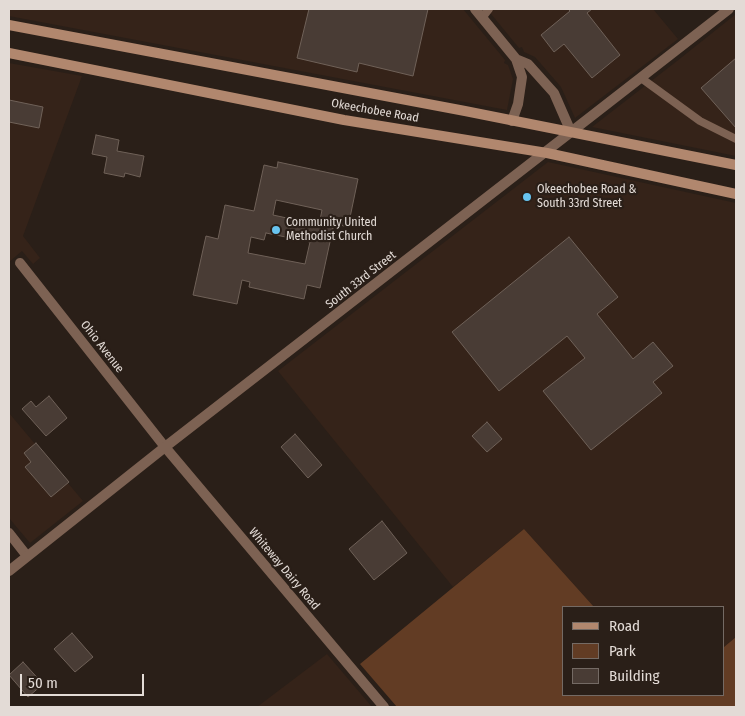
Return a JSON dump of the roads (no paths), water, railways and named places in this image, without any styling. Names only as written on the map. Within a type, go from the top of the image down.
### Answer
[{"type":"main road","name":"Okeechobee Road","points":[[9,25],[512,120],[736,165]]},
{"type":"main road","name":"Okeechobee Road","points":[[9,53],[344,120],[546,153],[736,194]]},
{"type":"street","points":[[475,9],[516,59],[522,77],[518,104],[512,120]]},
{"type":"street","name":"South 33rd Street","points":[[9,571],[165,447],[729,9]]},
{"type":"street","points":[[516,59],[528,64],[554,94],[571,132]]},
{"type":"street","name":"Ohio Avenue","points":[[20,263],[165,447]]},
{"type":"street","name":"Whiteway Dairy Road","points":[[165,447],[384,707]]},
{"type":"street","points":[[9,534],[28,556]]},
{"type":"lane","points":[[482,18],[489,9]]},
{"type":"lane","points":[[642,78],[700,121],[736,139]]},
{"type":"place","name":"Okeechobee Road & South 33rd Street","points":[[527,197]]},
{"type":"place","name":"Community United Methodist Church","points":[[276,230]]}]
